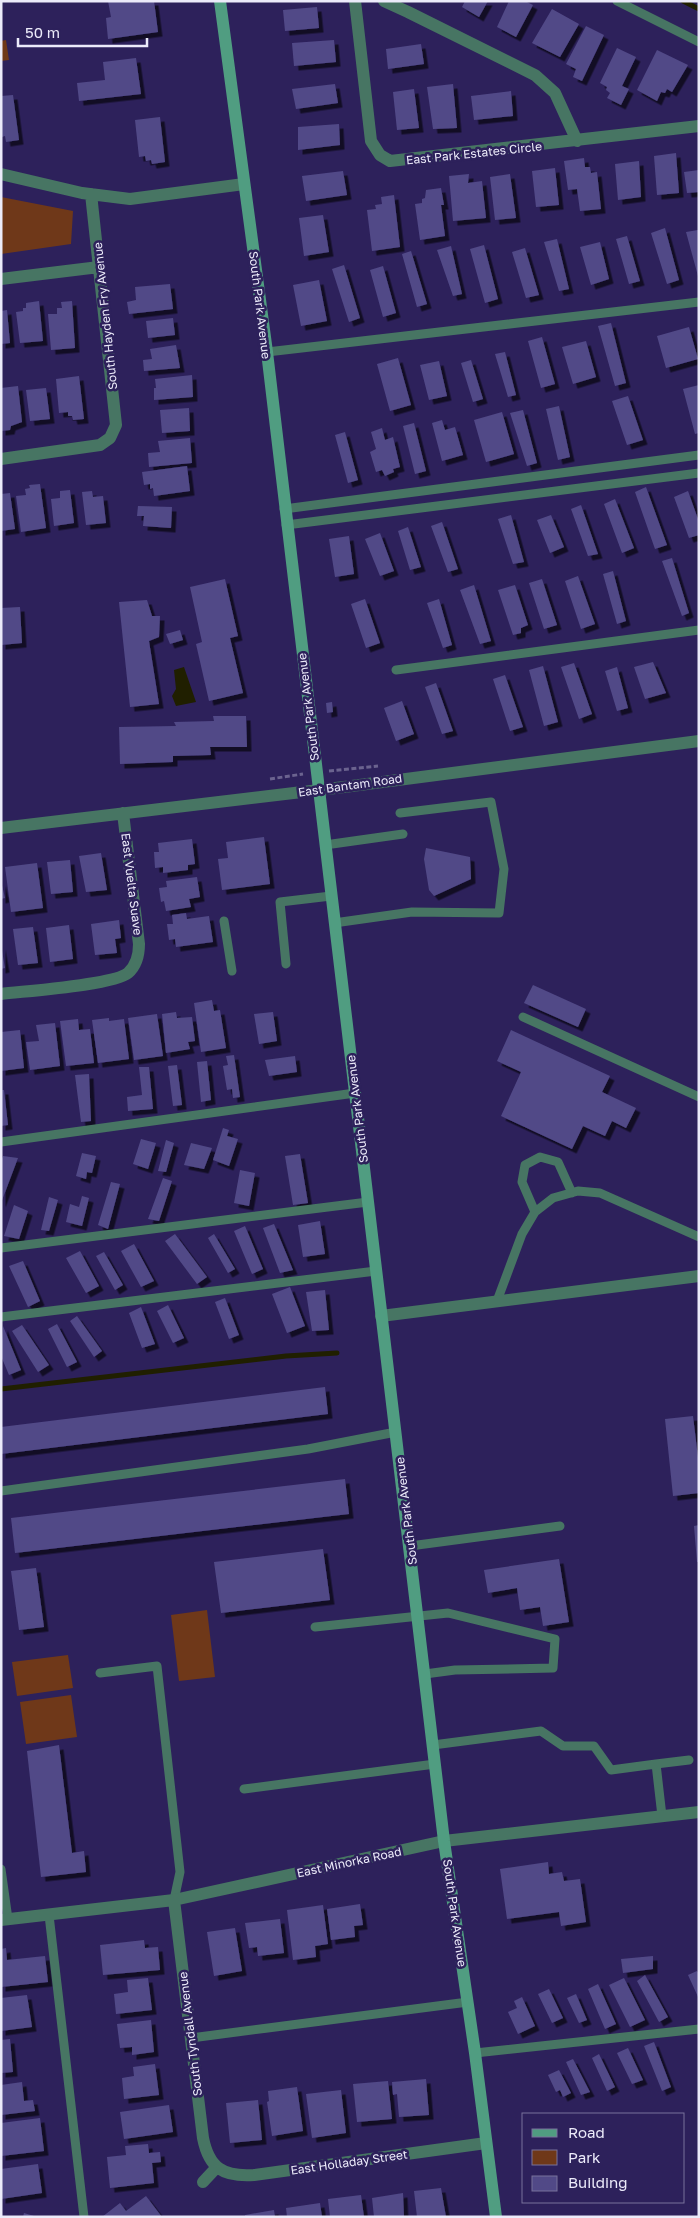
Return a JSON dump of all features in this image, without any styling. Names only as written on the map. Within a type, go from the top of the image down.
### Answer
[{"type":"main road","name":"South Park Avenue","points":[[220,1],[266,352],[444,1841],[468,2002],[496,2217]]},
{"type":"street","name":"East Park Estates Circle","points":[[355,1],[371,141],[374,148],[390,161],[699,126]]},
{"type":"street","points":[[384,1],[535,75],[555,93],[576,141]]},
{"type":"street","points":[[1,174],[91,194],[130,199],[244,184]]},
{"type":"street","name":"South Hayden Fry Avenue","points":[[1,458],[100,445],[110,438],[116,425],[91,194]]},
{"type":"street","points":[[1,279],[99,267]]},
{"type":"street","name":"East Bantam Road","points":[[1,828],[699,741]]},
{"type":"street","name":"East Vuelta Suave","points":[[1,994],[110,981],[136,972],[140,944],[123,813]]},
{"type":"street","points":[[381,1316],[699,1276]]},
{"type":"street","name":"East Minorka Road","points":[[4,1920],[174,1900],[444,1841],[699,1812]]},
{"type":"street","name":"South Tyndall Avenue","points":[[174,1900],[203,2138],[207,2153],[216,2166]]},
{"type":"street","name":"East Holladay Street","points":[[216,2166],[232,2174],[254,2175],[486,2143]]},
{"type":"street","points":[[203,2182],[216,2166]]},
{"type":"lane","points":[[617,1],[699,42]]},
{"type":"lane","points":[[266,352],[699,302]]},
{"type":"lane","points":[[284,509],[699,455]]},
{"type":"lane","points":[[286,525],[699,473]]},
{"type":"lane","points":[[535,476],[538,493]]},
{"type":"lane","points":[[396,670],[699,630]]},
{"type":"lane","points":[[334,923],[412,912],[499,913],[504,868],[492,802],[400,813]]},
{"type":"lane","points":[[325,845],[403,834]]},
{"type":"lane","points":[[286,964],[280,902],[331,896]]},
{"type":"lane","points":[[224,921],[232,971]]},
{"type":"lane","points":[[523,1017],[699,1097]]},
{"type":"lane","points":[[1,1142],[355,1092]]},
{"type":"lane","points":[[535,1212],[522,1182],[525,1165],[540,1157],[558,1162],[572,1193]]},
{"type":"lane","points":[[497,1302],[522,1234],[535,1212],[553,1198],[578,1191],[600,1193],[699,1237]]},
{"type":"lane","points":[[1,1248],[368,1202]]},
{"type":"lane","points":[[1,1317],[376,1271]]},
{"type":"lane","points":[[1,1491],[308,1449],[396,1432]]},
{"type":"lane","points":[[410,1546],[560,1526]]},
{"type":"lane","points":[[315,1627],[448,1612],[555,1638],[553,1668],[455,1670],[425,1674]]},
{"type":"lane","points":[[100,1672],[157,1666],[180,1872],[174,1900]]},
{"type":"lane","points":[[433,1744],[541,1731],[563,1746],[594,1746],[611,1770],[689,1760]]},
{"type":"lane","points":[[244,1789],[435,1764]]},
{"type":"lane","points":[[656,1764],[662,1816]]},
{"type":"lane","points":[[1,1869],[4,1920]]},
{"type":"lane","points":[[49,1915],[84,2217]]},
{"type":"lane","points":[[191,2038],[468,2002]]},
{"type":"lane","points":[[475,2053],[699,2029]]},
{"type":"path","points":[[337,770],[373,766]]},
{"type":"green space","points":[[6,40],[9,60],[1,61],[1,41]]},
{"type":"green space","points":[[1,197],[73,211],[71,244],[1,254]]},
{"type":"green space","points":[[207,1610],[215,1677],[179,1681],[171,1615]]},
{"type":"green space","points":[[68,1655],[73,1688],[17,1696],[12,1662]]},
{"type":"green space","points":[[71,1695],[77,1737],[26,1744],[20,1702]]},
{"type":"shaded area","points":[[184,667],[196,702],[176,706],[172,696],[176,689],[174,670]]},
{"type":"building","points":[[108,1],[154,1],[158,32],[108,39],[106,18],[111,17]]},
{"type":"building","points":[[465,1],[488,1],[479,17],[462,7]]},
{"type":"building","points":[[509,1],[525,1],[533,5],[516,37],[497,27]]},
{"type":"building","points":[[317,7],[319,28],[285,31],[283,10]]},
{"type":"building","points":[[552,9],[579,24],[560,57],[532,43]]},
{"type":"building","points":[[586,26],[604,35],[582,81],[573,77],[576,69],[566,64]]},
{"type":"building","points":[[334,40],[336,62],[294,66],[292,43]]},
{"type":"building","points":[[421,44],[424,64],[388,69],[386,49]]},
{"type":"building","points":[[617,48],[636,57],[622,86],[629,89],[621,105],[607,98],[610,93],[606,90],[607,87],[600,83]]},
{"type":"building","points":[[657,50],[688,65],[672,92],[667,89],[665,93],[661,92],[657,101],[637,90]]},
{"type":"building","points":[[136,58],[141,94],[79,101],[77,83],[105,80],[103,62]]},
{"type":"building","points":[[335,84],[338,103],[296,109],[292,89]]},
{"type":"building","points":[[453,84],[457,128],[433,129],[427,87]]},
{"type":"building","points":[[414,89],[419,128],[397,130],[393,92]]},
{"type":"building","points":[[511,91],[513,116],[474,120],[471,96]]},
{"type":"building","points":[[13,95],[19,140],[6,142],[5,136],[2,137],[1,130],[1,96]]},
{"type":"building","points":[[160,117],[165,162],[152,164],[151,160],[146,161],[145,156],[139,157],[135,120]]},
{"type":"building","points":[[339,124],[340,145],[298,150],[298,127]]},
{"type":"building","points":[[676,153],[679,193],[657,195],[654,156]]},
{"type":"building","points":[[584,158],[585,167],[590,167],[591,173],[597,172],[601,209],[580,211],[577,189],[568,190],[564,161]]},
{"type":"building","points":[[639,161],[641,197],[618,200],[615,164]]},
{"type":"building","points":[[555,168],[559,205],[536,207],[532,171]]},
{"type":"building","points":[[699,170],[699,192],[687,193],[684,172]]},
{"type":"building","points":[[343,171],[347,195],[306,201],[302,176]]},
{"type":"building","points":[[469,174],[468,183],[482,181],[486,218],[453,221],[449,176]]},
{"type":"building","points":[[510,174],[516,218],[495,220],[490,177]]},
{"type":"building","points":[[441,188],[444,205],[441,205],[445,236],[420,240],[415,204],[422,203],[426,190]]},
{"type":"building","points":[[394,195],[400,247],[372,251],[367,210],[376,209],[375,205],[382,204],[381,197]]},
{"type":"building","points":[[323,215],[329,252],[304,256],[299,218]]},
{"type":"building","points":[[665,228],[679,280],[667,284],[651,233]]},
{"type":"building","points":[[698,230],[699,234],[698,276],[686,232]]},
{"type":"building","points":[[627,236],[640,281],[629,284],[616,239]]},
{"type":"building","points":[[557,239],[569,289],[559,291],[544,242]]},
{"type":"building","points":[[600,242],[609,279],[591,285],[580,247]]},
{"type":"building","points":[[484,245],[498,299],[485,303],[470,249]]},
{"type":"building","points":[[451,246],[462,294],[453,296],[437,250]]},
{"type":"building","points":[[525,248],[539,295],[526,298],[512,252]]},
{"type":"building","points":[[411,251],[427,304],[417,307],[402,254]]},
{"type":"building","points":[[344,265],[360,318],[349,322],[332,269]]},
{"type":"building","points":[[383,266],[396,313],[383,317],[370,270]]},
{"type":"building","points":[[319,280],[327,321],[301,326],[293,285]]},
{"type":"building","points":[[170,284],[173,309],[129,314],[127,302],[136,300],[135,287]]},
{"type":"building","points":[[39,301],[43,341],[20,343],[16,312],[23,311],[23,308],[26,308],[26,303]]},
{"type":"building","points":[[72,301],[75,348],[51,350],[48,314],[57,314],[57,308],[62,308],[61,302]]},
{"type":"building","points":[[7,310],[10,343],[1,344],[1,311]]},
{"type":"building","points":[[173,318],[175,335],[148,338],[146,321]]},
{"type":"building","points":[[611,323],[626,383],[615,386],[598,326]]},
{"type":"building","points":[[689,327],[698,359],[666,368],[657,336]]},
{"type":"building","points":[[542,337],[555,384],[541,388],[528,341]]},
{"type":"building","points":[[586,341],[596,377],[573,384],[562,347]]},
{"type":"building","points":[[176,345],[180,368],[144,371],[143,360],[152,359],[150,349]]},
{"type":"building","points":[[505,352],[516,395],[508,397],[495,354]]},
{"type":"building","points":[[398,358],[411,405],[390,411],[377,364]]},
{"type":"building","points":[[471,360],[483,399],[473,402],[461,363]]},
{"type":"building","points":[[439,361],[447,396],[429,400],[420,365]]},
{"type":"building","points":[[192,375],[193,397],[154,400],[155,379]]},
{"type":"building","points":[[79,376],[84,419],[73,420],[72,416],[68,416],[68,412],[59,413],[56,379]]},
{"type":"building","points":[[699,385],[699,433],[695,434],[683,389]]},
{"type":"building","points":[[18,386],[22,422],[11,426],[10,430],[1,431],[1,388]]},
{"type":"building","points":[[46,388],[50,419],[30,421],[26,390]]},
{"type":"building","points":[[628,396],[643,440],[627,445],[612,401]]},
{"type":"building","points":[[559,406],[570,457],[558,460],[546,409]]},
{"type":"building","points":[[189,408],[190,431],[162,433],[160,410]]},
{"type":"building","points":[[523,410],[537,463],[527,466],[510,413]]},
{"type":"building","points":[[502,412],[514,454],[486,462],[474,420]]},
{"type":"building","points":[[442,420],[445,430],[455,427],[463,455],[442,461],[432,423]]},
{"type":"building","points":[[414,423],[426,471],[415,474],[403,426]]},
{"type":"building","points":[[382,428],[385,440],[393,437],[400,467],[393,469],[394,472],[385,476],[382,470],[376,472],[370,452],[376,449],[371,432]]},
{"type":"building","points":[[345,432],[358,480],[348,483],[335,435]]},
{"type":"building","points":[[190,438],[192,463],[149,467],[148,453],[160,452],[158,441]]},
{"type":"building","points":[[187,466],[190,491],[154,496],[153,488],[150,489],[150,484],[144,485],[142,472]]},
{"type":"building","points":[[40,484],[46,528],[21,532],[16,496],[26,495],[25,489],[30,488],[29,485]]},
{"type":"building","points":[[646,487],[667,545],[655,549],[635,492]]},
{"type":"building","points":[[70,490],[74,523],[54,526],[51,499],[60,498],[60,491]]},
{"type":"building","points":[[92,491],[93,497],[103,496],[106,523],[86,525],[82,492]]},
{"type":"building","points":[[688,491],[699,522],[699,535],[689,538],[674,497]]},
{"type":"building","points":[[10,493],[15,529],[1,531],[1,494]]},
{"type":"building","points":[[615,499],[634,548],[622,553],[604,504]]},
{"type":"building","points":[[581,505],[598,554],[588,556],[571,509]]},
{"type":"building","points":[[138,506],[172,507],[171,528],[143,526],[144,516],[137,516]]},
{"type":"building","points":[[511,515],[524,562],[513,564],[498,519]]},
{"type":"building","points":[[551,515],[564,547],[550,553],[537,520]]},
{"type":"building","points":[[442,522],[458,569],[448,572],[431,526]]},
{"type":"building","points":[[408,527],[421,567],[410,570],[398,531]]},
{"type":"building","points":[[380,533],[394,571],[380,576],[365,539]]},
{"type":"building","points":[[349,536],[354,574],[335,577],[329,539]]},
{"type":"building","points":[[672,558],[689,613],[682,616],[662,561]]},
{"type":"building","points":[[613,571],[626,621],[617,624],[603,574]]},
{"type":"building","points":[[578,576],[595,624],[581,629],[565,581]]},
{"type":"building","points":[[225,579],[238,636],[230,638],[243,693],[209,701],[196,644],[202,642],[190,587]]},
{"type":"building","points":[[542,579],[557,625],[544,629],[529,583]]},
{"type":"building","points":[[474,585],[491,641],[480,644],[460,590]]},
{"type":"building","points":[[515,585],[528,625],[521,628],[521,633],[513,635],[498,590]]},
{"type":"building","points":[[365,599],[380,643],[366,648],[351,604]]},
{"type":"building","points":[[439,599],[452,645],[443,648],[427,603]]},
{"type":"building","points":[[147,600],[152,616],[160,616],[159,637],[149,641],[159,704],[130,707],[119,602]]},
{"type":"building","points":[[20,607],[22,643],[1,645],[1,608]]},
{"type":"building","points":[[180,630],[183,640],[170,644],[166,634]]},
{"type":"building","points":[[653,662],[666,693],[645,699],[634,667]]},
{"type":"building","points":[[574,663],[592,714],[579,719],[561,667]]},
{"type":"building","points":[[543,666],[558,722],[544,726],[529,670]]},
{"type":"building","points":[[617,667],[628,708],[617,711],[605,671]]},
{"type":"building","points":[[505,675],[523,727],[510,731],[493,679]]},
{"type":"building","points":[[436,683],[453,731],[442,734],[425,687]]},
{"type":"building","points":[[402,701],[414,734],[396,741],[384,708]]},
{"type":"building","points":[[332,702],[333,712],[327,713],[326,703]]},
{"type":"building","points":[[213,716],[246,716],[247,747],[210,747],[211,755],[173,756],[173,762],[120,764],[119,727],[176,726],[174,722],[214,721]]},
{"type":"building","points":[[264,837],[270,884],[222,890],[218,859],[228,858],[226,842]]},
{"type":"building","points":[[192,839],[195,864],[188,865],[188,870],[163,873],[163,867],[155,868],[154,852],[159,852],[158,843]]},
{"type":"building","points":[[426,848],[470,857],[471,879],[434,896],[429,890],[424,859]]},
{"type":"building","points":[[101,853],[107,890],[86,892],[79,856]]},
{"type":"building","points":[[70,860],[73,892],[51,894],[47,862]]},
{"type":"building","points":[[37,863],[43,908],[11,912],[5,867]]},
{"type":"building","points":[[197,877],[200,897],[189,899],[191,907],[166,911],[164,901],[161,902],[159,888],[167,887],[166,881]]},
{"type":"building","points":[[1,881],[5,898],[1,899]]},
{"type":"building","points":[[186,913],[187,919],[209,916],[213,942],[176,947],[175,939],[169,940],[167,924],[173,924],[172,915]]},
{"type":"building","points":[[119,920],[121,938],[115,939],[117,953],[95,955],[91,924]]},
{"type":"building","points":[[69,925],[73,959],[50,962],[46,928]]},
{"type":"building","points":[[33,927],[38,963],[18,965],[13,929]]},
{"type":"building","points":[[1,945],[5,968],[1,969]]},
{"type":"building","points":[[533,985],[586,1009],[578,1027],[524,1003]]},
{"type":"building","points":[[212,1000],[214,1011],[220,1010],[226,1048],[201,1052],[194,1003]]},
{"type":"building","points":[[176,1012],[177,1018],[192,1017],[195,1041],[188,1042],[190,1049],[166,1053],[162,1014]]},
{"type":"building","points":[[273,1012],[277,1041],[259,1044],[254,1014]]},
{"type":"building","points":[[157,1014],[163,1056],[134,1060],[128,1018]]},
{"type":"building","points":[[109,1018],[109,1021],[124,1019],[129,1059],[98,1063],[92,1020]]},
{"type":"building","points":[[78,1019],[79,1030],[90,1029],[94,1063],[66,1066],[60,1021]]},
{"type":"building","points":[[55,1023],[60,1066],[30,1070],[26,1042],[39,1041],[36,1025]]},
{"type":"building","points":[[20,1030],[24,1068],[1,1071],[1,1032]]},
{"type":"building","points":[[511,1030],[610,1076],[602,1092],[636,1108],[626,1128],[612,1121],[605,1136],[583,1126],[572,1149],[501,1116],[521,1072],[497,1061]]},
{"type":"building","points":[[234,1055],[240,1097],[233,1098],[232,1089],[227,1090],[223,1066],[228,1065],[226,1056]]},
{"type":"building","points":[[295,1056],[297,1072],[269,1076],[265,1060]]},
{"type":"building","points":[[207,1061],[211,1100],[201,1102],[197,1062]]},
{"type":"building","points":[[177,1065],[182,1105],[173,1106],[168,1066]]},
{"type":"building","points":[[139,1067],[149,1067],[153,1109],[128,1111],[127,1097],[142,1095]]},
{"type":"building","points":[[89,1074],[91,1121],[81,1122],[75,1075]]},
{"type":"building","points":[[1,1090],[4,1090],[8,1125],[1,1126]]},
{"type":"building","points":[[223,1128],[229,1130],[227,1136],[238,1139],[229,1166],[213,1160]]},
{"type":"building","points":[[141,1139],[156,1143],[148,1169],[133,1164]]},
{"type":"building","points":[[166,1140],[174,1143],[166,1172],[158,1171]]},
{"type":"building","points":[[191,1143],[212,1148],[204,1169],[184,1165]]},
{"type":"building","points":[[82,1153],[96,1156],[92,1173],[87,1172],[86,1179],[76,1176]]},
{"type":"building","points":[[300,1154],[308,1203],[293,1205],[285,1156]]},
{"type":"building","points":[[3,1156],[18,1158],[1,1203],[1,1161]]},
{"type":"building","points":[[240,1170],[255,1173],[249,1206],[234,1203]]},
{"type":"building","points":[[163,1178],[172,1181],[159,1221],[148,1219]]},
{"type":"building","points":[[111,1182],[120,1184],[108,1229],[98,1225]]},
{"type":"building","points":[[82,1196],[89,1198],[82,1226],[66,1222],[70,1204],[79,1207]]},
{"type":"building","points":[[49,1197],[58,1200],[49,1231],[41,1230]]},
{"type":"building","points":[[14,1205],[28,1211],[19,1239],[4,1236]]},
{"type":"building","points":[[320,1221],[325,1254],[303,1257],[298,1225]]},
{"type":"building","points":[[274,1224],[293,1270],[280,1273],[263,1228]]},
{"type":"building","points":[[245,1226],[263,1269],[252,1274],[234,1231]]},
{"type":"building","points":[[175,1234],[207,1277],[197,1284],[165,1241]]},
{"type":"building","points":[[214,1234],[235,1269],[228,1273],[208,1238]]},
{"type":"building","points":[[134,1244],[154,1281],[141,1287],[121,1251]]},
{"type":"building","points":[[80,1251],[99,1286],[86,1293],[66,1258]]},
{"type":"building","points":[[104,1252],[123,1285],[115,1290],[96,1256]]},
{"type":"building","points":[[23,1261],[40,1301],[28,1307],[9,1266]]},
{"type":"building","points":[[290,1287],[305,1326],[287,1333],[272,1294]]},
{"type":"building","points":[[325,1290],[329,1330],[312,1331],[306,1292]]},
{"type":"building","points":[[225,1298],[239,1335],[229,1339],[215,1302]]},
{"type":"building","points":[[168,1305],[184,1338],[173,1343],[157,1311]]},
{"type":"building","points":[[141,1307],[155,1344],[142,1348],[129,1313]]},
{"type":"building","points":[[77,1316],[102,1351],[94,1357],[70,1321]]},
{"type":"building","points":[[57,1324],[77,1362],[67,1367],[48,1329]]},
{"type":"building","points":[[22,1325],[49,1365],[38,1372],[12,1331]]},
{"type":"building","points":[[3,1326],[21,1370],[9,1375],[1,1356]]},
{"type":"building","points":[[325,1387],[328,1414],[1,1454],[1,1427]]},
{"type":"building","points":[[693,1416],[699,1466],[699,1493],[673,1496],[665,1419]]},
{"type":"building","points":[[345,1479],[349,1514],[15,1553],[11,1518]]},
{"type":"building","points":[[699,1525],[699,1562],[697,1562],[694,1526]]},
{"type":"building","points":[[323,1549],[330,1600],[221,1613],[214,1562]]},
{"type":"building","points":[[559,1559],[569,1622],[543,1626],[540,1607],[520,1610],[517,1588],[488,1593],[484,1570]]},
{"type":"building","points":[[36,1568],[44,1627],[19,1630],[11,1571]]},
{"type":"building","points":[[59,1745],[72,1853],[84,1851],[86,1872],[41,1877],[27,1751]]},
{"type":"building","points":[[548,1862],[549,1874],[562,1872],[564,1881],[580,1879],[586,1922],[561,1926],[559,1912],[507,1919],[500,1869]]},
{"type":"building","points":[[360,1904],[363,1925],[354,1926],[355,1937],[331,1940],[327,1909]]},
{"type":"building","points":[[323,1905],[328,1944],[315,1946],[316,1957],[293,1960],[287,1910]]},
{"type":"building","points":[[280,1919],[284,1953],[258,1956],[257,1947],[249,1948],[245,1923]]},
{"type":"building","points":[[235,1928],[242,1971],[214,1976],[207,1932]]},
{"type":"building","points":[[144,1940],[145,1948],[158,1947],[160,1970],[103,1975],[100,1945]]},
{"type":"building","points":[[6,1948],[7,1960],[45,1956],[48,1982],[1,1987],[1,1949]]},
{"type":"building","points":[[653,1956],[653,1969],[623,1973],[621,1959]]},
{"type":"building","points":[[697,1971],[699,1974],[699,1999],[688,1975]]},
{"type":"building","points":[[645,1975],[668,2017],[659,2022],[637,1981]]},
{"type":"building","points":[[148,1978],[152,2010],[116,2014],[114,1994],[128,1992],[127,1980]]},
{"type":"building","points":[[624,1978],[645,2020],[630,2027],[609,1985]]},
{"type":"building","points":[[598,1984],[616,2024],[605,2029],[588,1989]]},
{"type":"building","points":[[549,1989],[563,2018],[552,2023],[538,1994]]},
{"type":"building","points":[[576,1994],[587,2020],[579,2023],[567,1998]]},
{"type":"building","points":[[27,1995],[32,2027],[1,2031],[1,1998]]},
{"type":"building","points":[[522,1997],[535,2026],[518,2034],[508,2012],[517,2008],[514,2001]]},
{"type":"building","points":[[151,2020],[154,2052],[132,2055],[132,2047],[120,2048],[117,2024]]},
{"type":"building","points":[[10,2039],[13,2072],[1,2073],[1,2040]]},
{"type":"building","points":[[654,2042],[671,2087],[662,2091],[644,2046]]},
{"type":"building","points":[[628,2048],[643,2080],[632,2084],[617,2053]]},
{"type":"building","points":[[599,2054],[615,2087],[607,2091],[592,2058]]},
{"type":"building","points":[[573,2059],[590,2092],[581,2095],[566,2062]]},
{"type":"building","points":[[155,2064],[159,2095],[124,2099],[122,2078],[134,2076],[133,2067]]},
{"type":"building","points":[[559,2070],[571,2093],[563,2097],[560,2090],[556,2092],[548,2075]]},
{"type":"building","points":[[426,2079],[429,2115],[399,2117],[397,2094],[393,2095],[392,2082]]},
{"type":"building","points":[[388,2081],[392,2119],[357,2122],[353,2084]]},
{"type":"building","points":[[22,2082],[24,2101],[33,2100],[35,2111],[1,2115],[1,2085]]},
{"type":"building","points":[[297,2087],[303,2131],[272,2136],[267,2102],[269,2101],[268,2091]]},
{"type":"building","points":[[341,2090],[346,2133],[312,2138],[306,2094]]},
{"type":"building","points":[[258,2100],[262,2140],[230,2143],[226,2103]]},
{"type":"building","points":[[169,2105],[173,2132],[124,2139],[120,2112]]},
{"type":"building","points":[[40,2118],[44,2151],[1,2156],[1,2123]]},
{"type":"building","points":[[148,2144],[149,2153],[160,2152],[161,2162],[152,2163],[154,2183],[110,2188],[107,2157],[126,2155],[125,2146]]},
{"type":"building","points":[[38,2164],[42,2193],[1,2199],[1,2169]]},
{"type":"building","points":[[441,2188],[446,2217],[417,2217],[414,2191]]},
{"type":"building","points":[[403,2193],[404,2217],[374,2217],[372,2198]]},
{"type":"building","points":[[361,2195],[364,2217],[330,2217],[328,2199]]},
{"type":"building","points":[[146,2196],[162,2217],[102,2217],[120,2203],[126,2211]]},
{"type":"building","points":[[320,2203],[322,2217],[287,2217],[286,2208]]},
{"type":"building","points":[[274,2210],[275,2217],[245,2217],[245,2215]]},
{"type":"building","points":[[24,2213],[34,2216],[34,2217],[23,2217]]},
{"type":"waterway","points":[[683,1],[699,9]]},
{"type":"waterway","points":[[1,1389],[286,1356],[337,1353]]}]
